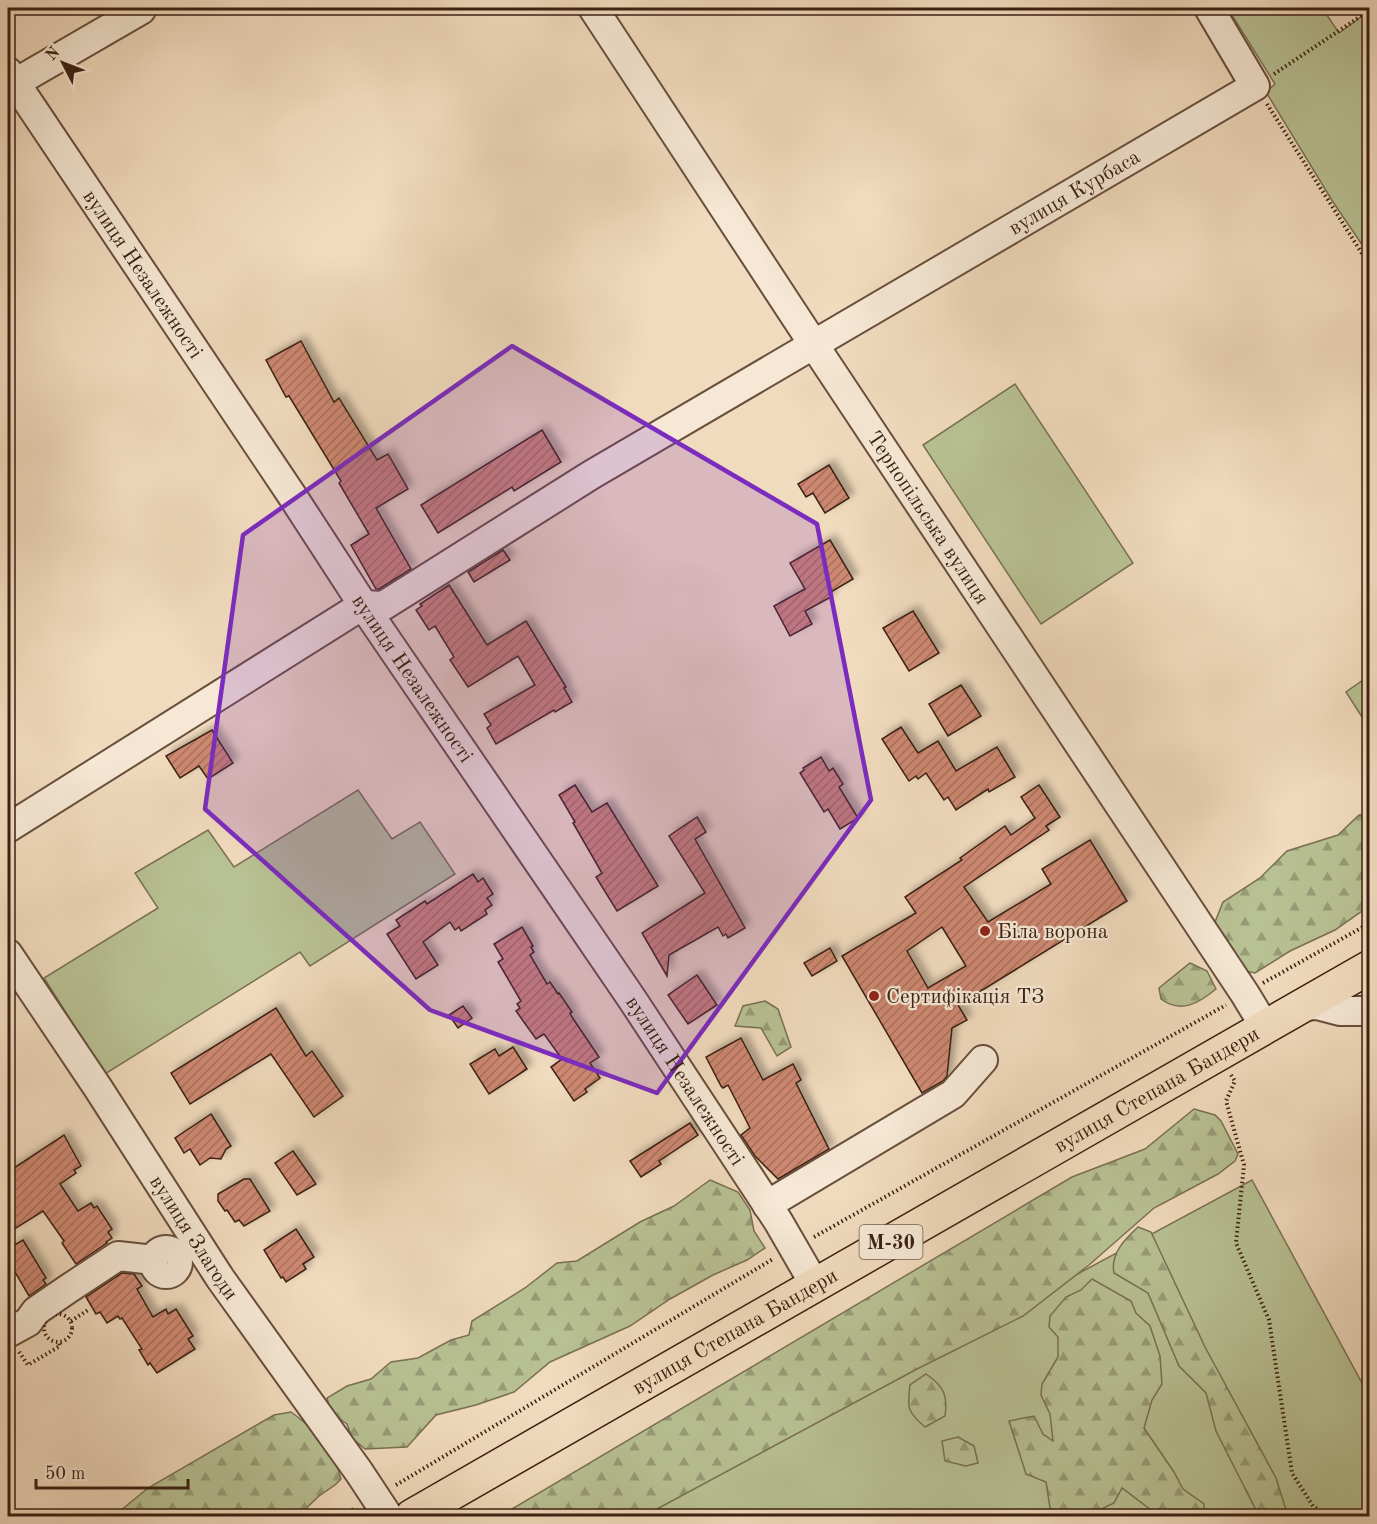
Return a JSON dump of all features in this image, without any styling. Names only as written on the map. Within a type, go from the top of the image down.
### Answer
[{"type":"highway","name":"вулиця Степана Бандери","points":[[412,1516],[1370,967]]},
{"type":"street","name":"Тернопільська вулиця","points":[[593,8],[1245,994],[1264,1027]]},
{"type":"street","points":[[1209,8],[1255,86]]},
{"type":"street","points":[[11,78],[141,10]]},
{"type":"street","name":"вулиця Незалежності","points":[[11,78],[363,605],[561,893],[768,1205],[815,1285]]},
{"type":"street","name":"вулиця Курбаса","points":[[363,605],[383,606],[591,475],[1255,86]]},
{"type":"street","points":[[8,828],[363,605]]},
{"type":"street","name":"вулиця Злагоди","points":[[8,954],[98,1088],[176,1254],[220,1278],[382,1507]]},
{"type":"street","points":[[1303,1006],[1317,1005],[1340,1011],[1370,1011]]},
{"type":"street","points":[[768,1205],[953,1094],[982,1060]]},
{"type":"street","points":[[8,1333],[28,1322],[36,1311],[118,1256],[176,1254]]},
{"type":"path","points":[[1370,10],[1255,86],[1370,266]]},
{"type":"path","points":[[340,1516],[382,1507],[793,1247],[849,1218],[1370,923]]},
{"type":"path","points":[[1216,1055],[1235,1081],[1226,1101],[1244,1165],[1236,1243],[1269,1320],[1292,1473],[1313,1506],[1328,1516]]},
{"type":"path","points":[[71,1321],[88,1310]]},
{"type":"path","points":[[58,1314],[67,1316],[73,1328],[68,1340],[59,1343],[47,1337],[44,1329],[46,1320],[58,1314]]},
{"type":"path","points":[[8,1333],[28,1365],[60,1346],[59,1343]]},
{"type":"highlighted area","points":[[512,346],[817,524],[871,800],[657,1093],[430,1010],[205,809],[243,535]]},
{"type":"green space","points":[[1235,8],[1322,8],[1339,33],[1369,11],[1369,255],[1333,202],[1266,92],[1275,84],[1230,12]]},
{"type":"green space","points":[[1015,384],[1133,563],[1041,624],[923,445]]},
{"type":"green space","points":[[1369,676],[1369,728],[1346,692]]},
{"type":"green space","points":[[358,790],[392,839],[420,822],[455,874],[310,966],[300,952],[105,1074],[44,978],[158,908],[135,873],[208,830],[234,867]]},
{"type":"green space","points":[[1369,814],[1369,906],[1335,930],[1290,951],[1255,973],[1240,970],[1211,932],[1223,902],[1260,878],[1287,851],[1338,835],[1359,815]]},
{"type":"green space","points":[[1190,963],[1207,971],[1216,989],[1190,1005],[1176,1006],[1161,999],[1159,988]]},
{"type":"green space","points":[[765,1001],[778,1009],[791,1047],[777,1056],[761,1028],[735,1026],[743,1006]]},
{"type":"green space","points":[[1194,1109],[1215,1115],[1221,1121],[1238,1154],[1235,1161],[1218,1174],[1154,1208],[1089,1265],[1023,1316],[917,1369],[644,1516],[500,1516],[1072,1177],[1145,1149]]},
{"type":"green space","points":[[710,1180],[738,1192],[750,1210],[754,1231],[765,1248],[747,1260],[713,1275],[670,1299],[630,1326],[550,1362],[514,1392],[436,1415],[407,1447],[365,1449],[352,1438],[347,1424],[331,1413],[327,1398],[347,1386],[371,1379],[391,1362],[418,1358],[451,1340],[469,1335],[472,1321],[525,1288],[557,1263],[577,1261],[640,1222],[674,1206]]},
{"type":"green space","points":[[1252,1180],[1369,1396],[1369,1516],[631,1516],[695,1480]]},
{"type":"green space","points":[[1138,1227],[1151,1232],[1205,1347],[1276,1478],[1288,1516],[1259,1516],[1216,1431],[1206,1393],[1179,1366],[1148,1293],[1114,1273],[1116,1253]]},
{"type":"green space","points":[[1092,1279],[1131,1301],[1136,1313],[1150,1326],[1160,1356],[1162,1384],[1152,1400],[1144,1428],[1183,1489],[1204,1504],[1204,1516],[1159,1516],[1122,1488],[1114,1503],[1087,1516],[1051,1514],[1046,1482],[1026,1474],[1009,1421],[1034,1416],[1043,1434],[1053,1441],[1050,1414],[1041,1395],[1042,1384],[1058,1357],[1058,1337],[1049,1327],[1050,1316],[1066,1297],[1081,1290]]},
{"type":"green space","points":[[926,1374],[941,1387],[946,1409],[945,1416],[925,1427],[912,1413],[909,1399],[910,1385]]},
{"type":"green space","points":[[291,1412],[322,1441],[334,1460],[341,1479],[298,1516],[114,1516],[148,1488],[274,1415]]},
{"type":"green space","points":[[958,1437],[974,1446],[978,1463],[966,1466],[945,1461],[942,1441]]},
{"type":"building","points":[[301,341],[334,402],[339,398],[377,460],[388,454],[408,489],[376,508],[411,569],[379,589],[376,589],[351,545],[369,534],[339,483],[341,481],[289,396],[286,397],[266,360]]},
{"type":"building","points":[[542,430],[561,462],[514,491],[512,487],[438,533],[421,505]]},
{"type":"building","points":[[829,465],[849,498],[825,513],[813,493],[806,497],[798,484]]},
{"type":"building","points":[[830,540],[853,579],[829,593],[831,597],[805,611],[812,624],[790,636],[774,606],[805,589],[790,563]]},
{"type":"building","points":[[503,550],[510,560],[474,582],[468,572]]},
{"type":"building","points":[[449,585],[487,645],[526,621],[566,687],[564,688],[572,702],[496,744],[487,728],[491,725],[484,714],[535,685],[518,656],[468,687],[450,660],[454,657],[435,626],[429,630],[416,610],[422,606],[420,604]]},
{"type":"building","points":[[913,611],[939,653],[909,671],[883,628]]},
{"type":"building","points":[[961,685],[981,716],[948,736],[929,704]]},
{"type":"building","points":[[901,727],[918,753],[938,741],[956,771],[997,747],[1015,777],[989,792],[988,789],[956,810],[948,797],[944,800],[926,773],[918,779],[916,776],[909,781],[882,739]]},
{"type":"building","points":[[212,730],[233,763],[208,779],[199,766],[180,778],[166,756]]},
{"type":"building","points":[[821,757],[829,771],[833,768],[843,784],[839,787],[858,818],[840,829],[828,809],[824,812],[800,773],[804,770],[803,768]]},
{"type":"building","points":[[575,785],[592,812],[607,803],[658,886],[617,911],[596,877],[602,873],[559,795]]},
{"type":"building","points":[[1039,785],[1060,817],[1046,826],[1049,830],[964,887],[988,922],[1051,884],[1042,869],[1090,840],[1127,901],[958,1005],[967,1020],[952,1028],[947,1076],[943,1081],[922,1093],[842,956],[916,913],[905,897],[962,860],[960,858],[1005,826],[1011,835],[1035,818],[1021,797]],"holes":[[[942,927],[966,966],[928,988],[907,951]]]},
{"type":"building","points":[[697,817],[706,832],[695,839],[745,928],[728,938],[726,934],[723,936],[718,927],[669,955],[667,976],[642,933],[705,893],[669,836]]},
{"type":"building","points":[[473,874],[478,882],[483,878],[493,894],[487,898],[492,905],[485,910],[487,914],[461,931],[459,927],[455,930],[450,922],[423,942],[438,965],[416,979],[387,934],[400,926],[396,920],[425,901],[427,904]]},
{"type":"building","points":[[522,927],[533,946],[531,947],[534,952],[530,955],[547,984],[550,982],[559,993],[599,1057],[590,1063],[600,1078],[585,1089],[587,1092],[574,1101],[551,1067],[562,1059],[544,1034],[536,1039],[516,1011],[520,1008],[517,1004],[521,1001],[498,962],[503,959],[494,944]]},
{"type":"building","points":[[830,948],[837,961],[812,976],[804,963]]},
{"type":"building","points":[[697,975],[717,1005],[688,1024],[668,995]]},
{"type":"building","points":[[463,1006],[472,1018],[458,1028],[449,1015]]},
{"type":"building","points":[[276,1008],[306,1056],[312,1051],[343,1096],[314,1117],[271,1054],[190,1104],[171,1073]]},
{"type":"building","points":[[741,1038],[763,1080],[793,1064],[801,1080],[796,1083],[829,1149],[778,1179],[755,1156],[741,1135],[750,1128],[728,1085],[723,1088],[721,1086],[706,1057]]},
{"type":"building","points":[[513,1047],[527,1069],[489,1094],[470,1064],[495,1049],[499,1056]]},
{"type":"building","points":[[211,1114],[231,1146],[226,1149],[221,1159],[210,1158],[200,1165],[190,1149],[184,1153],[175,1138]]},
{"type":"building","points":[[690,1123],[698,1135],[659,1161],[661,1164],[641,1177],[630,1161]]},
{"type":"building","points":[[64,1135],[81,1166],[74,1170],[76,1173],[60,1184],[78,1211],[91,1203],[94,1208],[97,1206],[112,1229],[108,1232],[112,1238],[107,1243],[76,1264],[62,1243],[64,1241],[43,1211],[8,1233],[8,1172]]},
{"type":"building","points":[[293,1151],[316,1184],[297,1195],[275,1163]]},
{"type":"building","points":[[244,1179],[250,1179],[270,1211],[244,1226],[239,1220],[235,1222],[227,1210],[225,1211],[218,1201],[218,1194]]},
{"type":"building","points":[[296,1229],[314,1257],[303,1264],[306,1269],[286,1282],[283,1277],[281,1278],[264,1250]]},
{"type":"building","points":[[23,1240],[46,1278],[43,1280],[46,1284],[29,1296],[8,1260],[8,1249]]},
{"type":"building","points":[[122,1273],[134,1274],[142,1286],[137,1289],[153,1317],[166,1309],[168,1314],[176,1309],[193,1336],[188,1339],[195,1349],[157,1373],[150,1363],[148,1365],[139,1350],[142,1349],[122,1318],[118,1316],[107,1323],[100,1312],[96,1314],[86,1297]]},
{"type":"place","name":"Біла ворона","points":[[985,931]]},
{"type":"place","name":"Сертифікація ТЗ","points":[[874,996]]}]
